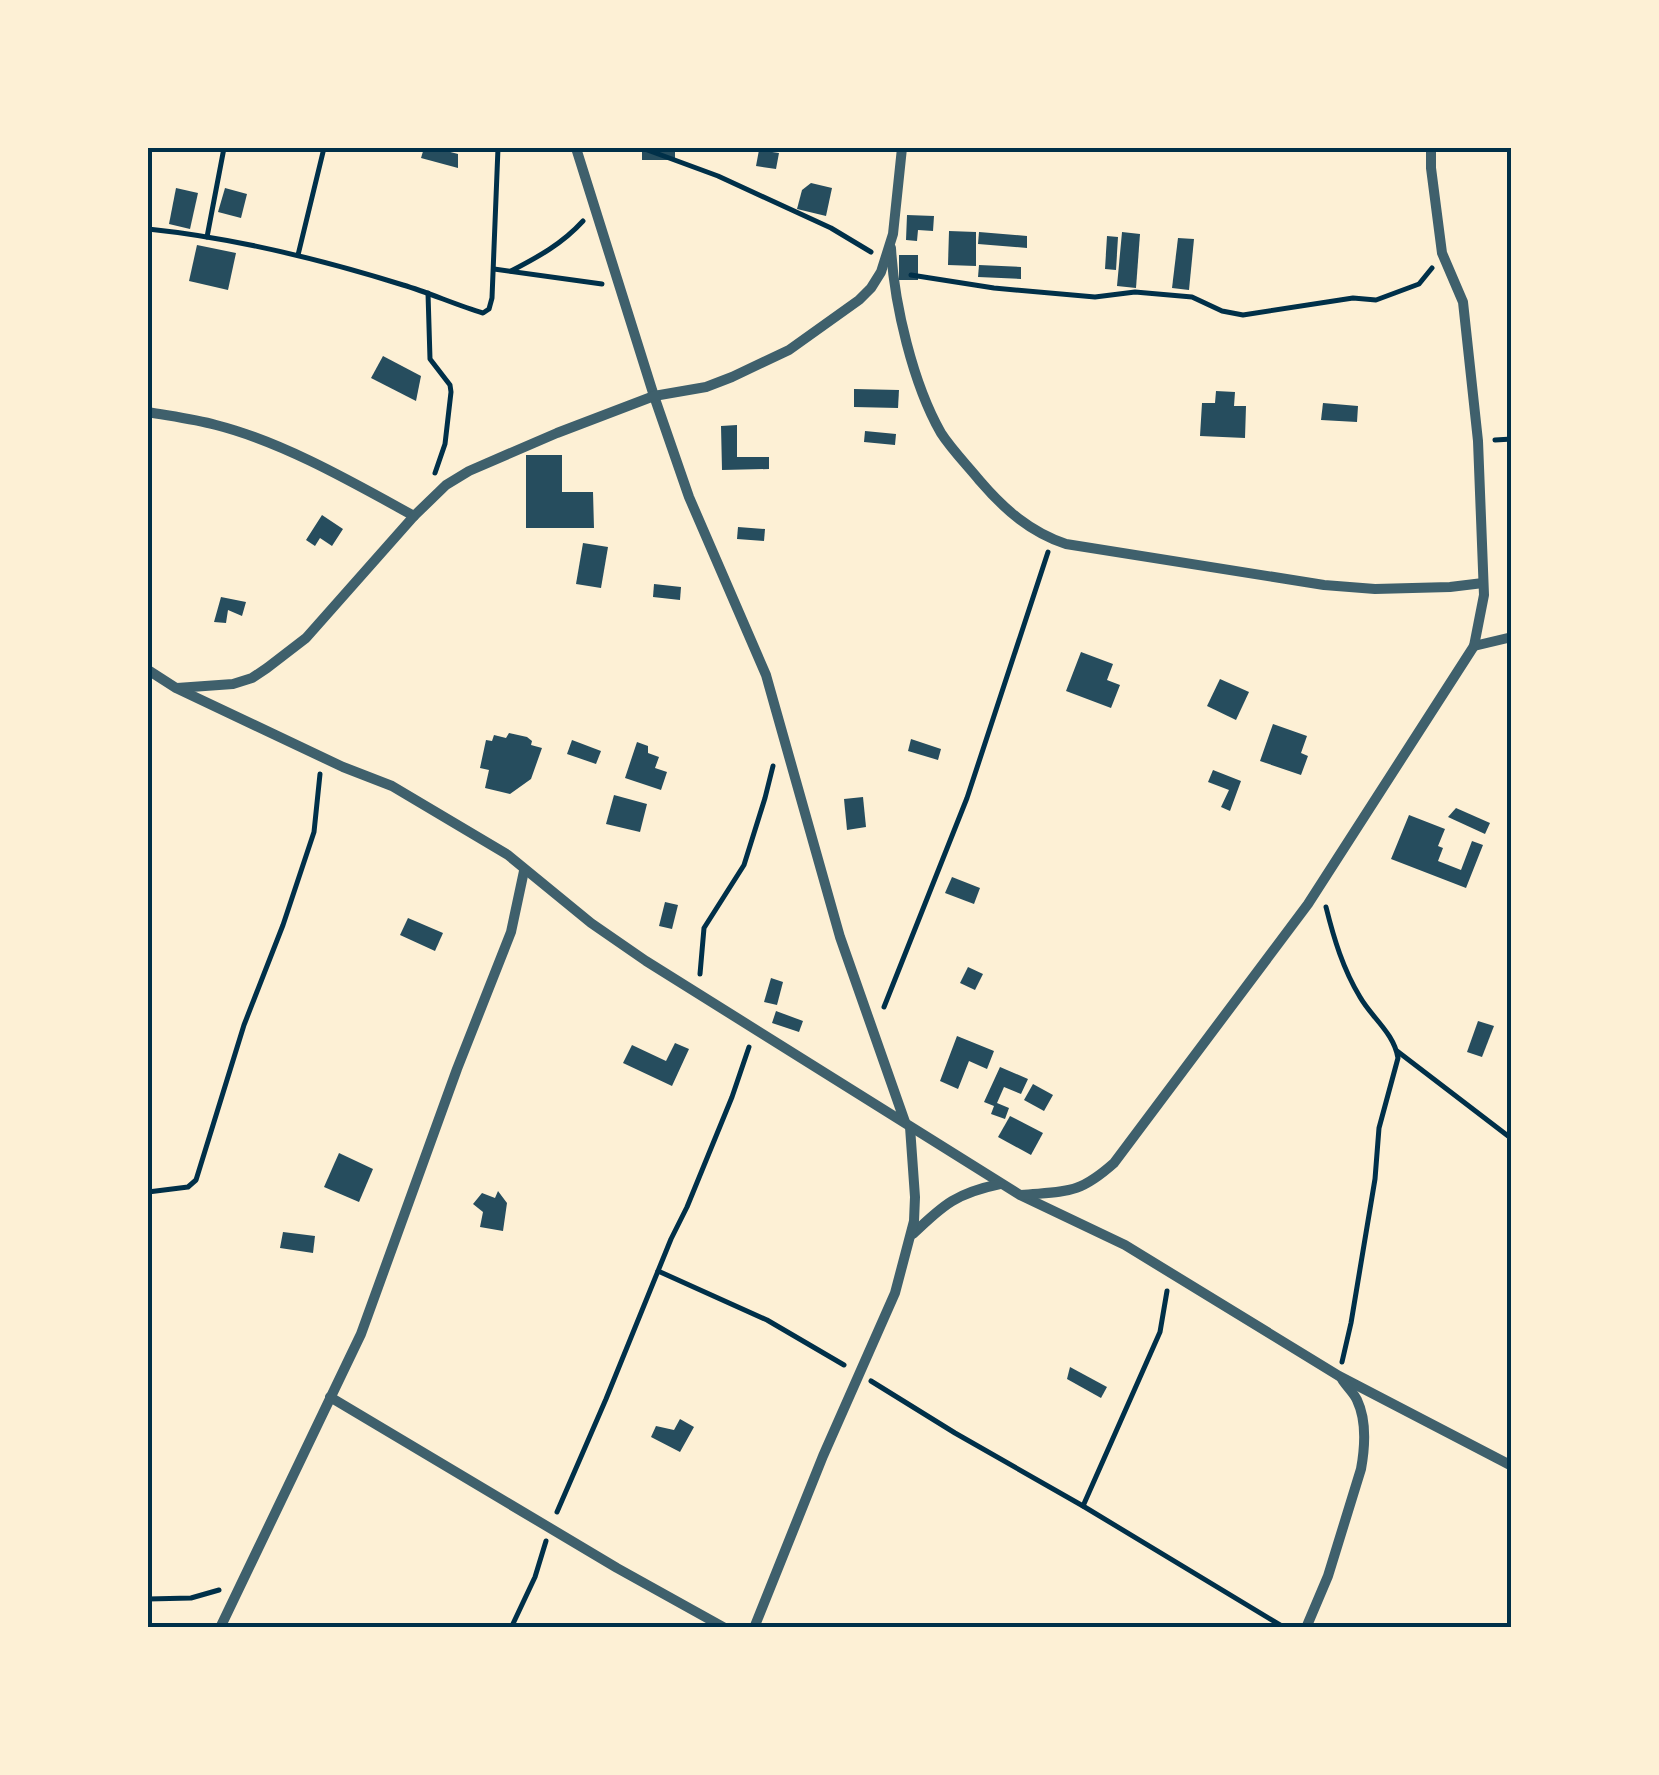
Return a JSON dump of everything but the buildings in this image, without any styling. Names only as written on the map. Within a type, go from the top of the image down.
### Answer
[{"type":"street","points":[[576,148],[690,497],[766,674],[840,937],[908,1125],[915,1197],[911,1236],[895,1294],[823,1456],[754,1628]]},
{"type":"street","points":[[176,688],[233,684],[267,668],[306,638],[446,484],[557,433],[654,396],[706,387],[789,350],[859,300],[872,288],[890,242],[902,148]]},
{"type":"street","points":[[1020,1195],[1074,1190],[1087,1185],[1114,1163],[1320,885],[1474,646],[1484,583],[1478,441],[1463,302],[1442,253],[1431,148]]},
{"type":"street","points":[[890,242],[892,283],[928,404],[944,437],[1022,524],[1066,544],[1324,585],[1375,588],[1484,583]]},
{"type":"street","points":[[148,412],[218,425],[274,446],[414,516]]},
{"type":"street","points":[[1474,646],[1512,637]]},
{"type":"street","points":[[148,670],[176,688],[392,786],[489,842],[591,923],[1001,1184],[1126,1245],[1339,1376],[1512,1466]]},
{"type":"street","points":[[220,1628],[361,1334],[510,932],[524,871]]},
{"type":"street","points":[[911,1236],[966,1192],[1001,1184]]},
{"type":"street","points":[[1306,1628],[1328,1576],[1364,1451],[1357,1400],[1339,1376]]},
{"type":"street","points":[[330,1397],[725,1628]]},
{"type":"path","points":[[207,236],[224,148]]},
{"type":"path","points":[[298,255],[324,148]]},
{"type":"path","points":[[148,229],[207,236],[298,255],[486,313],[492,298],[498,148]]},
{"type":"path","points":[[642,148],[718,176],[831,228],[884,262]]},
{"type":"path","points":[[511,271],[549,251],[595,207]]},
{"type":"path","points":[[892,272],[994,288],[1095,297],[1135,292],[1192,297],[1222,312],[1243,315],[1353,298],[1376,300],[1419,284],[1442,253]]},
{"type":"path","points":[[493,269],[620,286]]},
{"type":"path","points":[[424,504],[445,444],[452,402],[450,385],[430,359],[428,294]]},
{"type":"path","points":[[874,1033],[967,798],[1052,539]]},
{"type":"path","points":[[148,1192],[188,1187],[196,1180],[244,1025],[314,832],[322,756]]},
{"type":"path","points":[[694,991],[702,968],[707,921],[744,865],[774,761]]},
{"type":"path","points":[[1320,885],[1340,957],[1361,1000],[1386,1030],[1397,1051],[1512,1139]]},
{"type":"path","points":[[511,1628],[732,1097],[754,1030]]},
{"type":"path","points":[[1339,1376],[1375,1179],[1379,1128],[1396,1069],[1397,1051]]},
{"type":"path","points":[[658,1271],[767,1320],[1285,1628]]},
{"type":"path","points":[[1082,1506],[1160,1332],[1170,1274]]},
{"type":"path","points":[[148,1600],[191,1598],[241,1583]]}]
